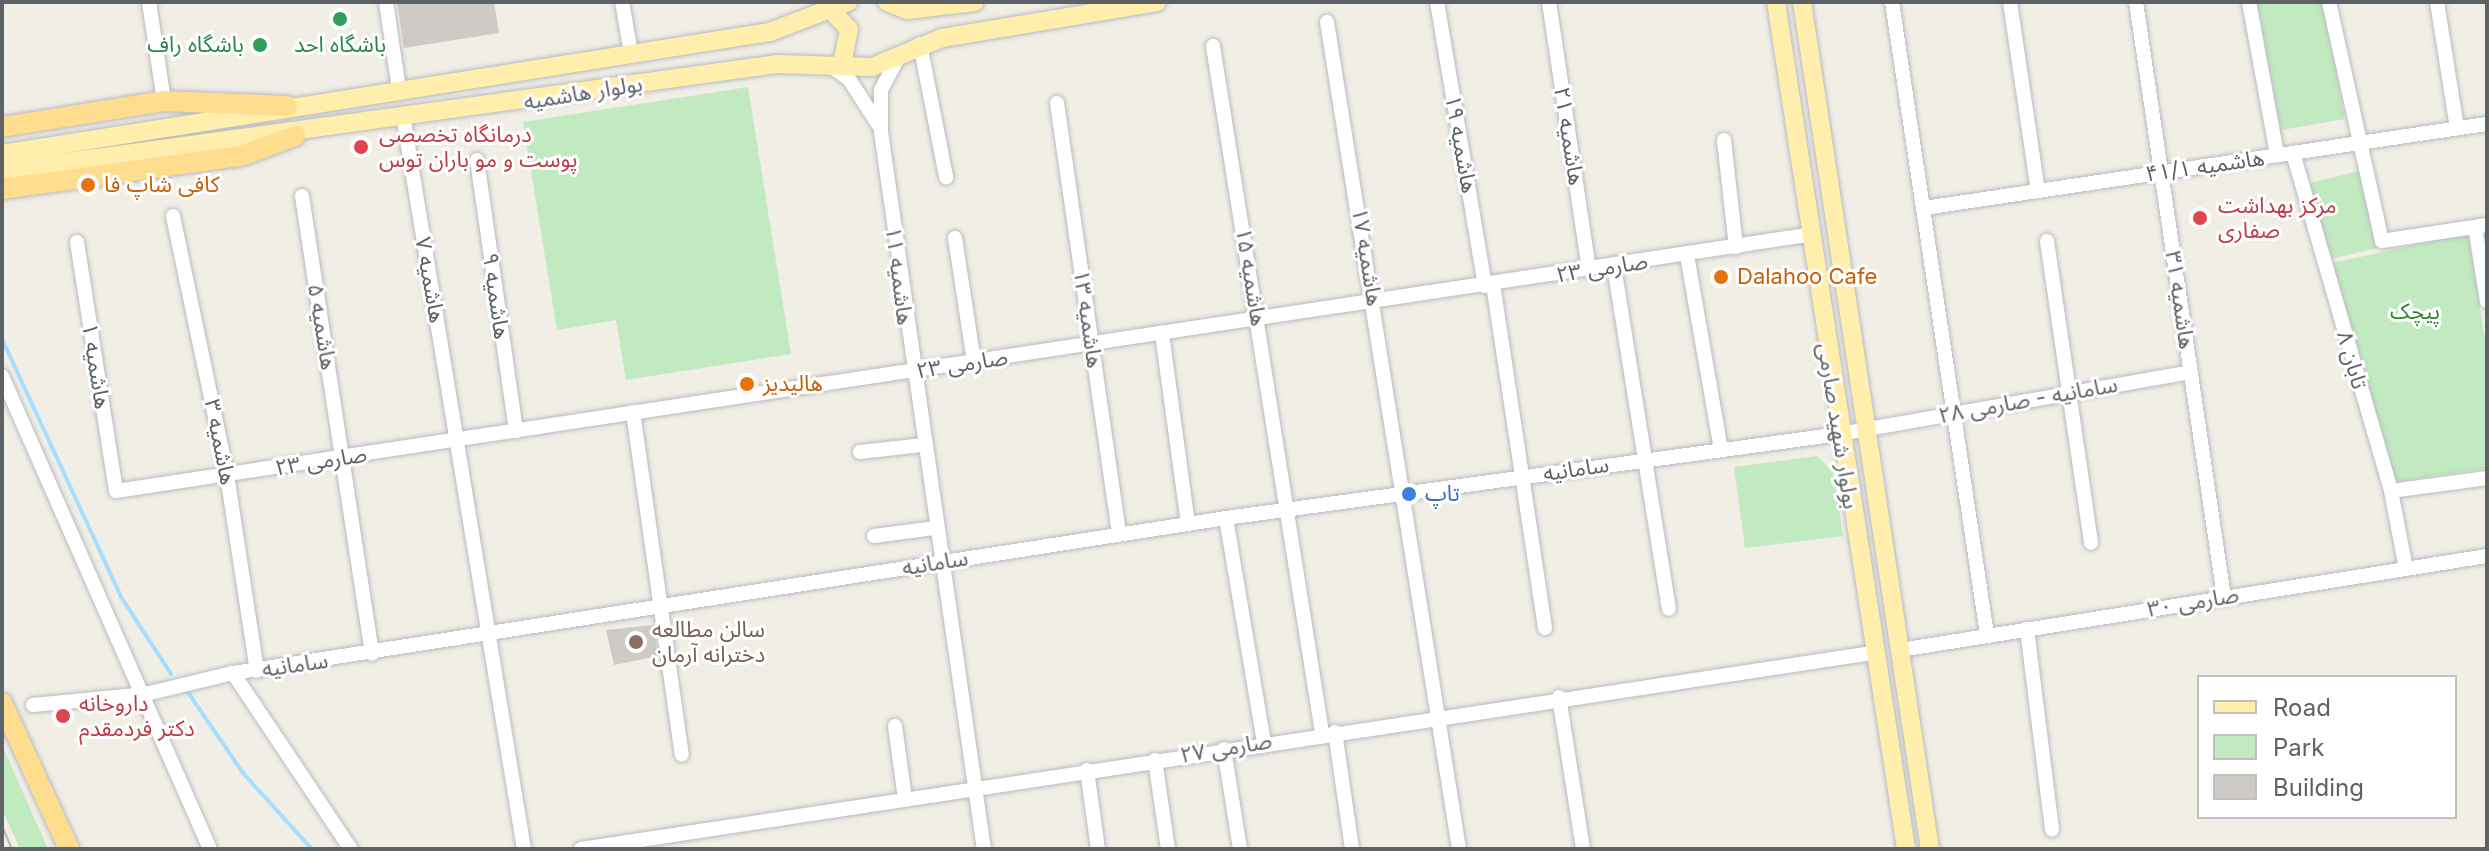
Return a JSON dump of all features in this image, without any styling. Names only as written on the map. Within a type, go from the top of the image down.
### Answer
[{"type":"highway","points":[[2,127],[164,101],[287,106]]},
{"type":"highway","points":[[2,189],[241,156],[295,136]]},
{"type":"highway","points":[[2,703],[69,848]]},
{"type":"main road","points":[[891,2],[907,10],[975,2]]},
{"type":"main road","name":"بولوار هاشمیه","points":[[2,171],[295,136],[833,64],[872,67],[920,44],[1157,2]]},
{"type":"main road","name":"بولوار شهید صارمی","points":[[1776,2],[1807,235],[1906,849]]},
{"type":"main road","name":"بولوار شهید صارمی","points":[[1802,2],[1930,849]]},
{"type":"main road","name":"بولوار هاشمیه","points":[[2,154],[631,53],[830,8]]},
{"type":"main road","points":[[830,8],[852,42],[833,64]]},
{"type":"street","points":[[149,2],[164,101]]},
{"type":"street","points":[[386,2],[399,89]]},
{"type":"street","points":[[622,2],[631,53]]},
{"type":"street","name":"هاشمیه ۱۹","points":[[1437,2],[1489,285],[1500,328],[1545,628]]},
{"type":"street","name":"هاشمیه ۲۱","points":[[1549,2],[1589,270]]},
{"type":"street","points":[[1892,2],[1987,635]]},
{"type":"street","points":[[2010,2],[2038,191]]},
{"type":"street","name":"هاشمیه ۳۱","points":[[2136,2],[2224,597]]},
{"type":"street","points":[[2249,2],[2277,155]]},
{"type":"street","points":[[2329,2],[2355,144],[2382,241],[2481,226],[2487,301]]},
{"type":"street","points":[[2437,2],[2457,128]]},
{"type":"street","name":"هاشمیه ۱۷","points":[[1327,22],[1459,849]]},
{"type":"street","points":[[920,44],[946,177]]},
{"type":"street","name":"هاشمیه ۱۵","points":[[1213,46],[1287,509],[1352,849]]},
{"type":"street","points":[[881,132],[881,90],[901,54]]},
{"type":"street","points":[[833,64],[869,103],[881,132]]},
{"type":"street","name":"هاشمیه ۱۳","points":[[1057,103],[1119,534]]},
{"type":"street","name":"هاشمیه ۷","points":[[404,121],[524,849]]},
{"type":"street","name":"هاشمیه ۴۱/۱","points":[[1924,208],[2487,124]]},
{"type":"street","name":"هاشمیه ۱۱","points":[[881,132],[911,372],[984,849]]},
{"type":"street","points":[[1724,140],[1736,247]]},
{"type":"street","name":"تابان ۸","points":[[2293,153],[2391,491],[2406,569]]},
{"type":"street","name":"هاشمیه ۹","points":[[477,160],[516,431]]},
{"type":"street","name":"هاشمیه ۵","points":[[302,196],[372,654]]},
{"type":"street","name":"هاشمیه ۳","points":[[173,216],[227,475],[257,671]]},
{"type":"street","name":"صارمی ۲۳","points":[[116,491],[1807,235]]},
{"type":"street","points":[[955,238],[974,362]]},
{"type":"street","points":[[2047,241],[2091,543]]},
{"type":"street","name":"هاشمیه ۱","points":[[77,242],[116,491]]},
{"type":"street","points":[[1687,255],[1721,449]]},
{"type":"street","points":[[1614,266],[1669,609]]},
{"type":"street","points":[[1162,334],[1188,523]]},
{"type":"street","name":"سامانیه - صارمی ۲۸","points":[[1840,434],[1954,411],[2191,372]]},
{"type":"street","points":[[2,376],[146,694],[210,849]]},
{"type":"street","points":[[633,412],[658,609],[682,755]]},
{"type":"street","name":"سامانیه","points":[[33,705],[146,694],[233,673],[491,637],[1188,523],[1840,434]]},
{"type":"street","points":[[860,452],[922,445]]},
{"type":"street","points":[[2391,491],[2487,478]]},
{"type":"street","points":[[1226,518],[1264,743]]},
{"type":"street","points":[[874,536],[935,528]]},
{"type":"street","name":"صارمی ۳۰","points":[[1900,650],[2487,556]]},
{"type":"street","points":[[2027,629],[2052,829]]},
{"type":"street","name":"صارمی ۲۷","points":[[581,849],[1439,715],[1872,653]]},
{"type":"street","points":[[233,673],[351,849]]},
{"type":"street","points":[[1559,697],[1583,849]]},
{"type":"street","points":[[895,726],[905,799]]},
{"type":"street","points":[[1224,749],[1240,849]]},
{"type":"street","points":[[1155,760],[1168,849]]},
{"type":"street","points":[[1087,770],[1098,849]]},
{"type":"green space","points":[[2257,2],[2323,2],[2345,119],[2281,130]]},
{"type":"green space","points":[[748,87],[791,354],[626,380],[616,320],[557,330],[523,122]]},
{"type":"green space","points":[[2359,171],[2377,248],[2331,259],[2310,183]]},
{"type":"green space","name":"پیچک","points":[[2468,233],[2487,352],[2487,468],[2396,482],[2333,263]]},
{"type":"green space","points":[[1817,456],[1833,472],[1843,536],[1745,548],[1734,467]]},
{"type":"green space","points":[[2,745],[48,849],[20,849],[2,809]]},
{"type":"building","points":[[397,2],[494,2],[499,33],[404,48]]},
{"type":"building","name":"سالن مطالعه دخترانه آرمان","points":[[653,625],[658,656],[614,665],[606,630]]},
{"type":"waterway","points":[[2,339],[121,597],[171,674]]},
{"type":"waterway","points":[[185,688],[243,773],[312,849]]},
{"type":"tram line","points":[[2,826],[12,849]]},
{"type":"place","name":"باشگاه احد","points":[[340,19]]},
{"type":"place","name":"باشگاه راف","points":[[260,45]]},
{"type":"place","name":"درمانگاه تخصصی پوست و مو باران توس","points":[[361,147]]},
{"type":"place","name":"کافی شاپ فا","points":[[88,185]]},
{"type":"place","name":"مرکز بهداشت صفاری","points":[[2200,218]]},
{"type":"place","name":"Dalahoo Cafe","points":[[1721,277]]},
{"type":"place","name":"هالیدیز","points":[[747,384]]},
{"type":"place","name":"تاپ","points":[[1409,494]]},
{"type":"place","name":"سالن مطالعه دخترانه آرمان","points":[[636,642]]},
{"type":"place","name":"داروخانه دكتر فردمقدم","points":[[63,716]]}]
